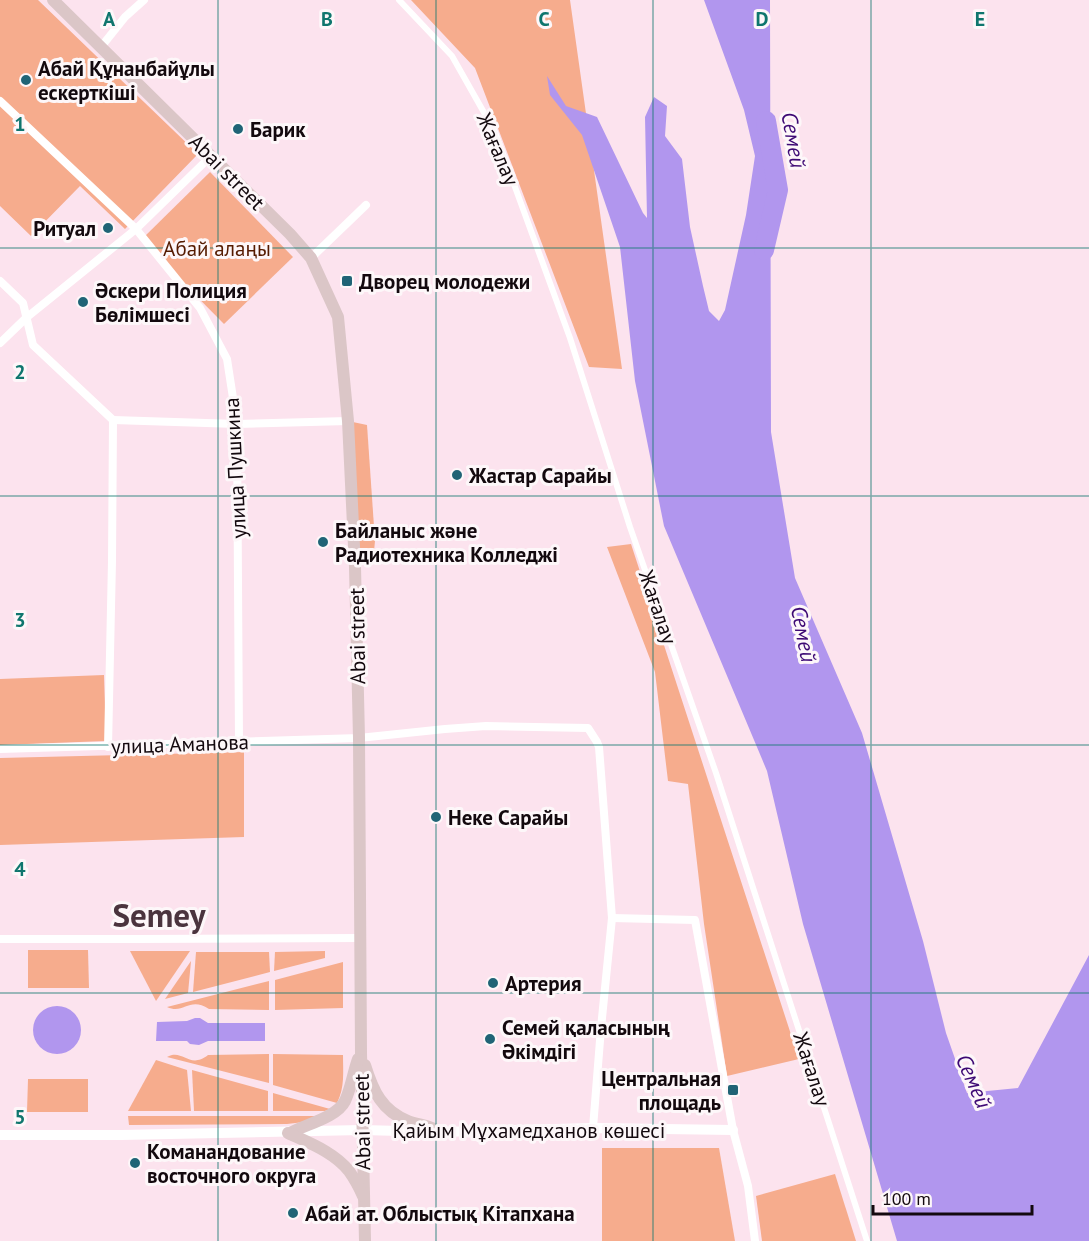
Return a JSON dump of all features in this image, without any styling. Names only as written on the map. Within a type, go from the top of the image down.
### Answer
[{"type":"main road","name":"Abai street","points":[[52,0],[290,234],[311,258],[338,317],[348,421],[355,567],[365,1241]]},
{"type":"main road","points":[[361,1053],[376,1095],[388,1109],[407,1120],[434,1127],[440,1132]]},
{"type":"main road","points":[[290,1132],[325,1118],[342,1106],[361,1053]]},
{"type":"main road","points":[[290,1132],[334,1157],[348,1170],[364,1198]]},
{"type":"street","points":[[101,47],[125,17],[144,0]]},
{"type":"street","name":"Жағалау","points":[[399,0],[452,56],[495,132],[570,338],[630,527],[716,773],[867,1241]]},
{"type":"street","name":"улица Пушкина","points":[[0,101],[136,229],[200,308],[227,359],[237,424],[239,742]]},
{"type":"street","points":[[0,343],[26,318],[136,229],[211,156]]},
{"type":"street","points":[[311,258],[366,205]]},
{"type":"street","points":[[0,281],[23,303],[33,345],[113,420],[237,424],[348,421]]},
{"type":"street","points":[[108,747],[113,420]]},
{"type":"street","name":"улица Аманова","points":[[0,750],[359,738],[486,726],[588,728],[599,747],[612,918]]},
{"type":"street","points":[[593,1128],[612,918],[695,920],[734,1130],[748,1186],[755,1241]]},
{"type":"street","points":[[0,939],[360,938]]},
{"type":"street","name":"Қайым Мұхамедханов көшесі","points":[[0,1135],[122,1136],[362,1130],[440,1132],[593,1128],[734,1130]]},
{"type":"green space","name":"Абай алаңы","points":[[0,0],[38,0],[198,154],[125,229],[80,186],[31,236],[0,206]]},
{"type":"green space","points":[[411,0],[570,0],[622,369],[589,367],[475,68]]},
{"type":"green space","name":"Абай алаңы","points":[[210,172],[293,257],[224,324],[141,240]]},
{"type":"green space","points":[[348,421],[367,425],[375,541],[373,562],[355,567]]},
{"type":"green space","points":[[631,544],[799,1059],[727,1076],[704,924],[688,784],[668,781],[655,672],[607,547]]},
{"type":"green space","points":[[104,675],[106,741],[0,745],[0,679]]},
{"type":"green space","points":[[244,752],[244,837],[0,845],[0,758]]},
{"type":"green space","points":[[28,950],[88,950],[89,988],[28,988]]},
{"type":"green space","points":[[130,951],[190,951],[156,1001]]},
{"type":"green space","points":[[325,951],[325,958],[274,971],[275,952]]},
{"type":"green space","points":[[196,952],[269,952],[270,972],[193,992]]},
{"type":"green space","points":[[191,961],[188,993],[165,999]]},
{"type":"green space","points":[[343,962],[343,1008],[275,1010],[275,980]]},
{"type":"green space","points":[[269,981],[269,1010],[209,1009],[196,1004],[178,1009],[167,1007]]},
{"type":"green space","points":[[269,1054],[269,1083],[167,1057],[177,1055],[196,1060],[208,1055]]},
{"type":"green space","points":[[273,1054],[343,1055],[342,1085],[337,1103],[273,1085]]},
{"type":"green space","points":[[156,1060],[187,1070],[191,1111],[128,1111]]},
{"type":"green space","points":[[192,1070],[268,1091],[268,1111],[194,1111]]},
{"type":"green space","points":[[28,1079],[88,1079],[88,1112],[27,1112]]},
{"type":"green space","points":[[273,1093],[330,1109],[325,1111],[273,1111]]},
{"type":"green space","points":[[128,1116],[321,1116],[304,1122],[287,1124],[129,1125]]},
{"type":"green space","points":[[602,1148],[719,1148],[735,1241],[602,1241]]},
{"type":"green space","points":[[835,1174],[856,1241],[762,1241],[756,1196]]},
{"type":"water","points":[[704,0],[770,0],[771,432],[795,578],[862,733],[923,941],[946,1033],[967,1093],[1018,1088],[1089,955],[1089,1241],[897,1241],[803,924],[767,771],[664,526],[635,381],[620,247],[582,135],[550,95],[547,76],[566,106],[597,117],[647,218],[645,117],[654,97],[667,106],[665,136],[682,159],[690,227],[703,286],[709,311],[719,321],[725,310],[746,215],[755,156],[744,110]]},
{"type":"water","points":[[52,1006],[62,1006],[77,1016],[81,1030],[77,1044],[71,1050],[62,1054],[52,1054],[37,1044],[33,1035],[33,1025],[43,1010]]},
{"type":"water","points":[[195,1018],[208,1023],[265,1023],[265,1041],[208,1041],[199,1045],[190,1044],[187,1041],[156,1041],[157,1022],[187,1021]]},
{"type":"waterway","name":"Семей","points":[[764,250],[778,190],[766,121]]},
{"type":"place","name":"Абай Құнанбайұлы ескерткіші","points":[[26,80]]},
{"type":"place","name":"Барик","points":[[238,129]]},
{"type":"place","name":"Ритуал","points":[[108,228]]},
{"type":"place","name":"Дворец молодежи","points":[[347,281]]},
{"type":"place","name":"Әскери Полиция Бөлімшесі","points":[[83,302]]},
{"type":"place","name":"Жастар Сарайы","points":[[457,475]]},
{"type":"place","name":"Байланыс және Радиотехника Колледжі","points":[[323,542]]},
{"type":"place","name":"Неке Сарайы","points":[[436,817]]},
{"type":"place","name":"Артерия","points":[[493,983]]},
{"type":"place","name":"Семей қаласының Әкімдігі","points":[[490,1039]]},
{"type":"place","name":"Центральная площадь","points":[[733,1090]]},
{"type":"place","name":"Команандование восточного округа","points":[[135,1163]]},
{"type":"place","name":"Абай ат. Облыстық Кітапхана","points":[[293,1213]]},
{"type":"district","name":"Semey","points":[[159,914]]}]
